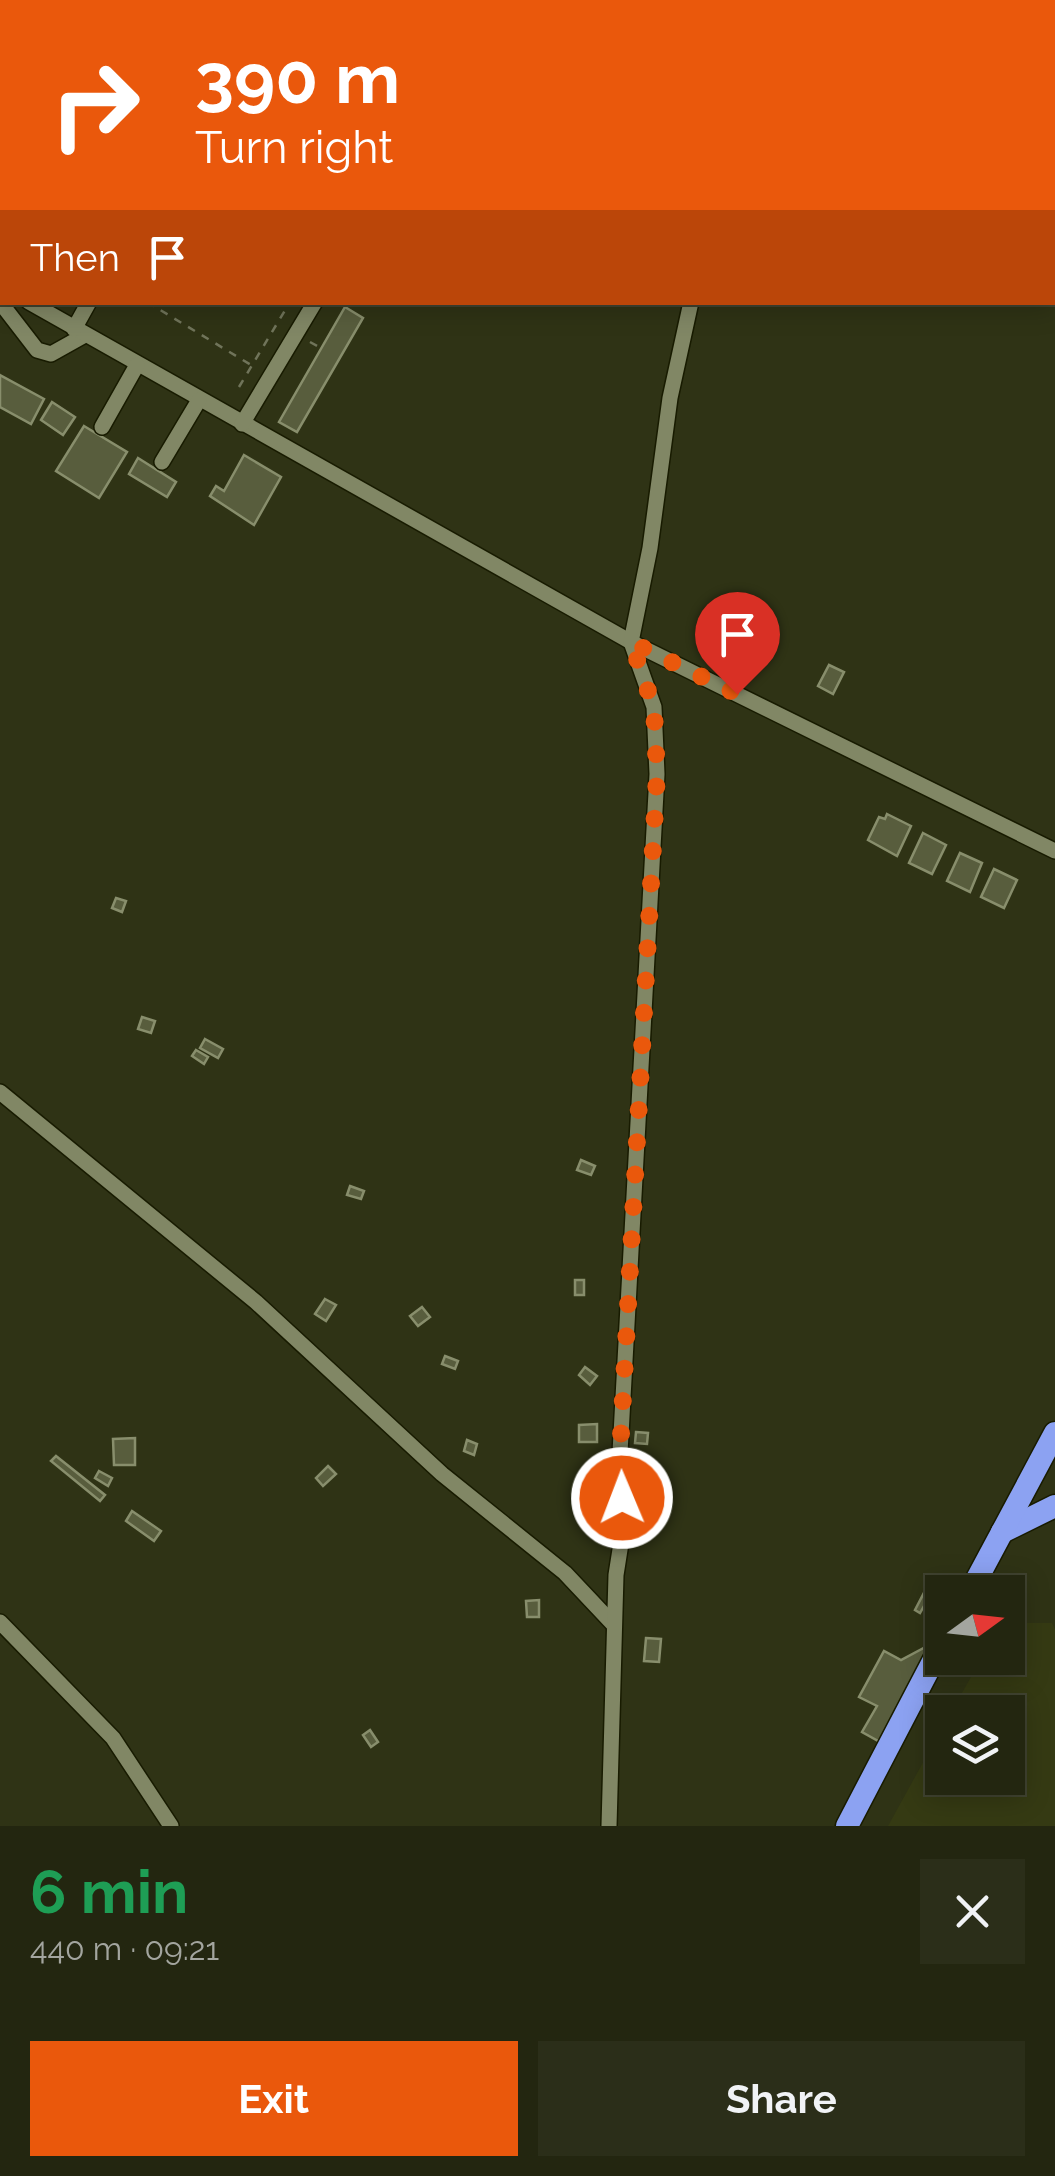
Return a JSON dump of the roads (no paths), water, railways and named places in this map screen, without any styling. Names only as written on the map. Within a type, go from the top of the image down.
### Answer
[{"type":"highway","points":[[979,1575],[1055,1433]]},
{"type":"highway","points":[[1002,1532],[1055,1506]]},
{"type":"highway","points":[[847,1826],[926,1675]]},
{"type":"street","points":[[2,305],[37,350],[51,354],[79,332],[88,305]]},
{"type":"street","points":[[34,305],[631,642],[1055,850]]},
{"type":"street","points":[[242,424],[312,305]]},
{"type":"street","points":[[608,1826],[614,1625],[624,1524],[619,1471],[656,835],[654,708],[631,642],[689,305]]},
{"type":"street","points":[[102,427],[137,365]]},
{"type":"street","points":[[162,462],[199,400]]},
{"type":"street","points":[[0,1092],[256,1302],[442,1474],[565,1572],[614,1625]]},
{"type":"street","points":[[0,1622],[113,1738],[171,1826]]}]
